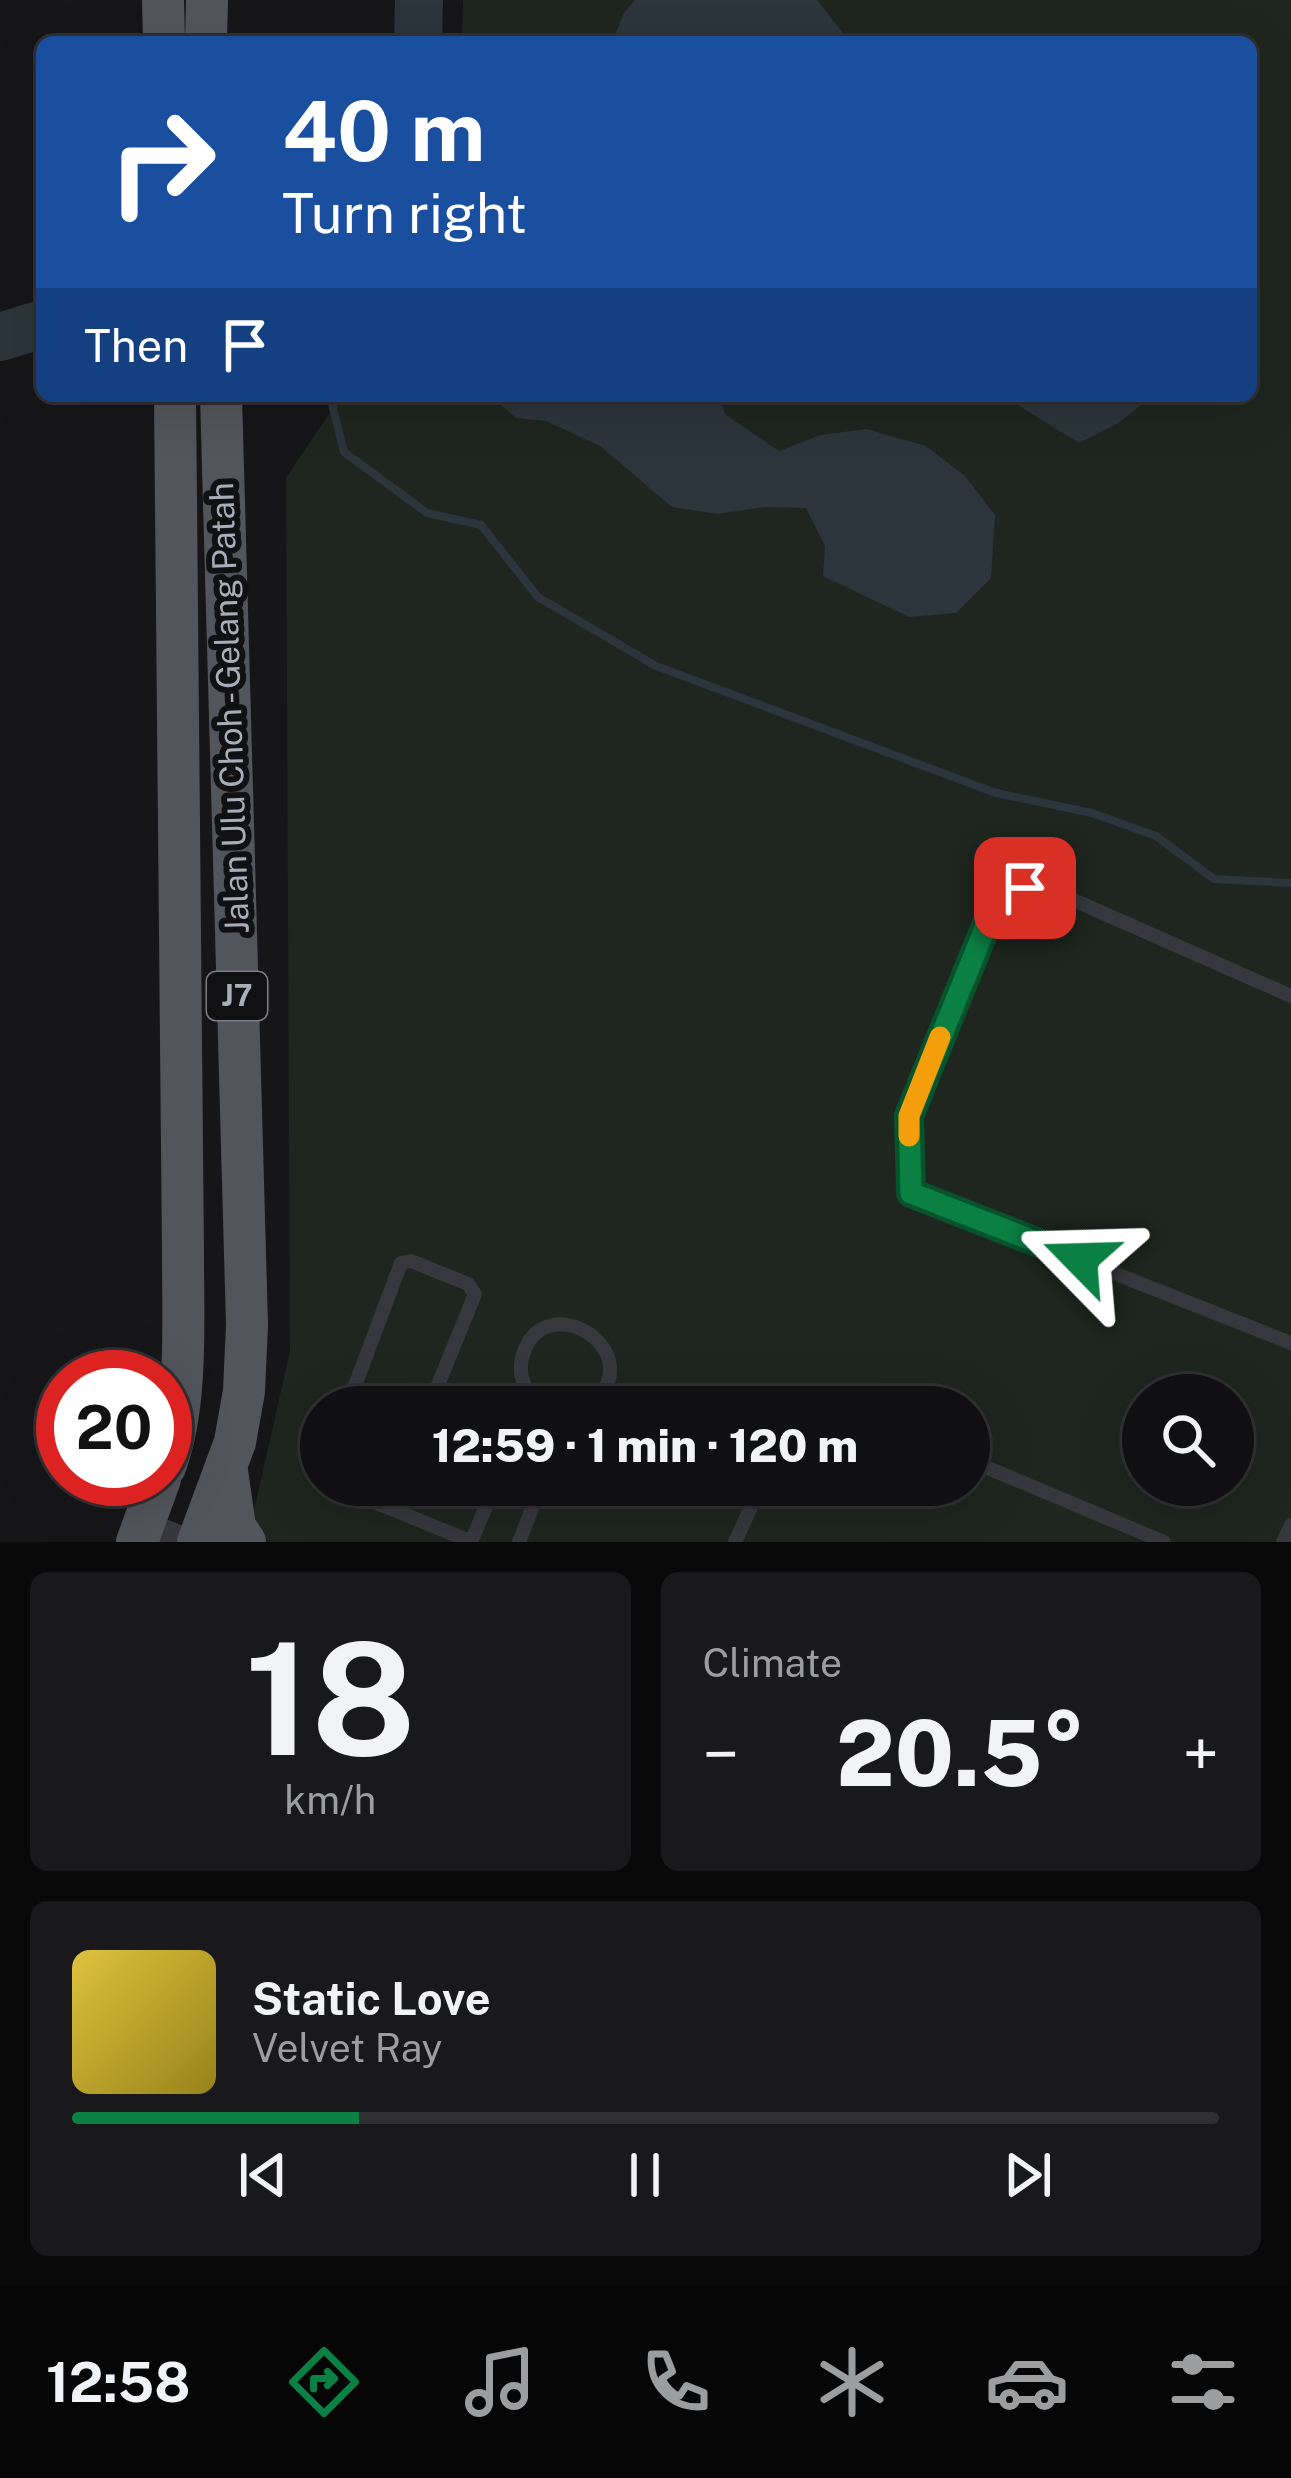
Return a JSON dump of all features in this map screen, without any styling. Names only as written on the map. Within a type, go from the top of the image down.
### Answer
[{"type":"main road","points":[[163,0],[164,36]]},
{"type":"main road","points":[[206,36],[207,0]]},
{"type":"main road","name":"Jalan Ulu Choh - Gelang Patah","points":[[175,402],[182,1350]]},
{"type":"main road","name":"Jalan Ulu Choh - Gelang Patah","points":[[199,1542],[235,1442],[244,1391],[247,1325],[220,402]]},
{"type":"main road","points":[[226,1464],[235,1527],[245,1542]]},
{"type":"main road","points":[[153,1537],[157,1506]]},
{"type":"lane","points":[[1291,996],[1053,891],[1025,888],[1001,896],[990,916],[909,1116],[911,1193],[1291,1343]]},
{"type":"lane","points":[[354,1386],[401,1263],[411,1261],[468,1285],[475,1294],[438,1386]]},
{"type":"lane","points":[[525,1386],[521,1370],[529,1342],[539,1332],[568,1324],[594,1335],[603,1346],[608,1360],[606,1386]]},
{"type":"lane","points":[[990,1469],[1164,1542]]},
{"type":"lane","points":[[384,1506],[472,1542],[487,1506]]},
{"type":"lane","points":[[519,1542],[534,1506]]},
{"type":"lane","points":[[735,1542],[751,1506]]},
{"type":"lane","points":[[1283,1542],[1291,1525]]},
{"type":"shaded area","points":[[463,0],[1291,0],[1291,1542],[247,1542],[290,1351],[286,478],[337,402],[1257,402],[1257,36],[462,36]]},
{"type":"shaded area","points":[[635,0],[817,0],[845,36],[614,36]]},
{"type":"shaded area","points":[[498,402],[721,402],[726,415],[779,451],[821,435],[866,429],[926,446],[965,476],[995,515],[991,578],[956,613],[909,617],[823,576],[825,546],[806,508],[764,507],[718,514],[672,507],[600,446],[546,421],[516,418]]},
{"type":"shaded area","points":[[1013,402],[1144,402],[1117,424],[1079,443]]},
{"type":"waterway","points":[[418,36],[419,0]]},
{"type":"waterway","points":[[0,337],[36,326]]},
{"type":"waterway","points":[[332,402],[344,452],[427,513],[481,525],[538,597],[656,666],[996,793],[1092,813],[1156,836],[1214,879],[1291,883]]},
{"type":"slow traffic","points":[[909,1136],[909,1116],[940,1037]]},
{"type":"route","points":[[1025,888],[1001,896],[990,916],[909,1116],[911,1193],[1080,1259]]}]
